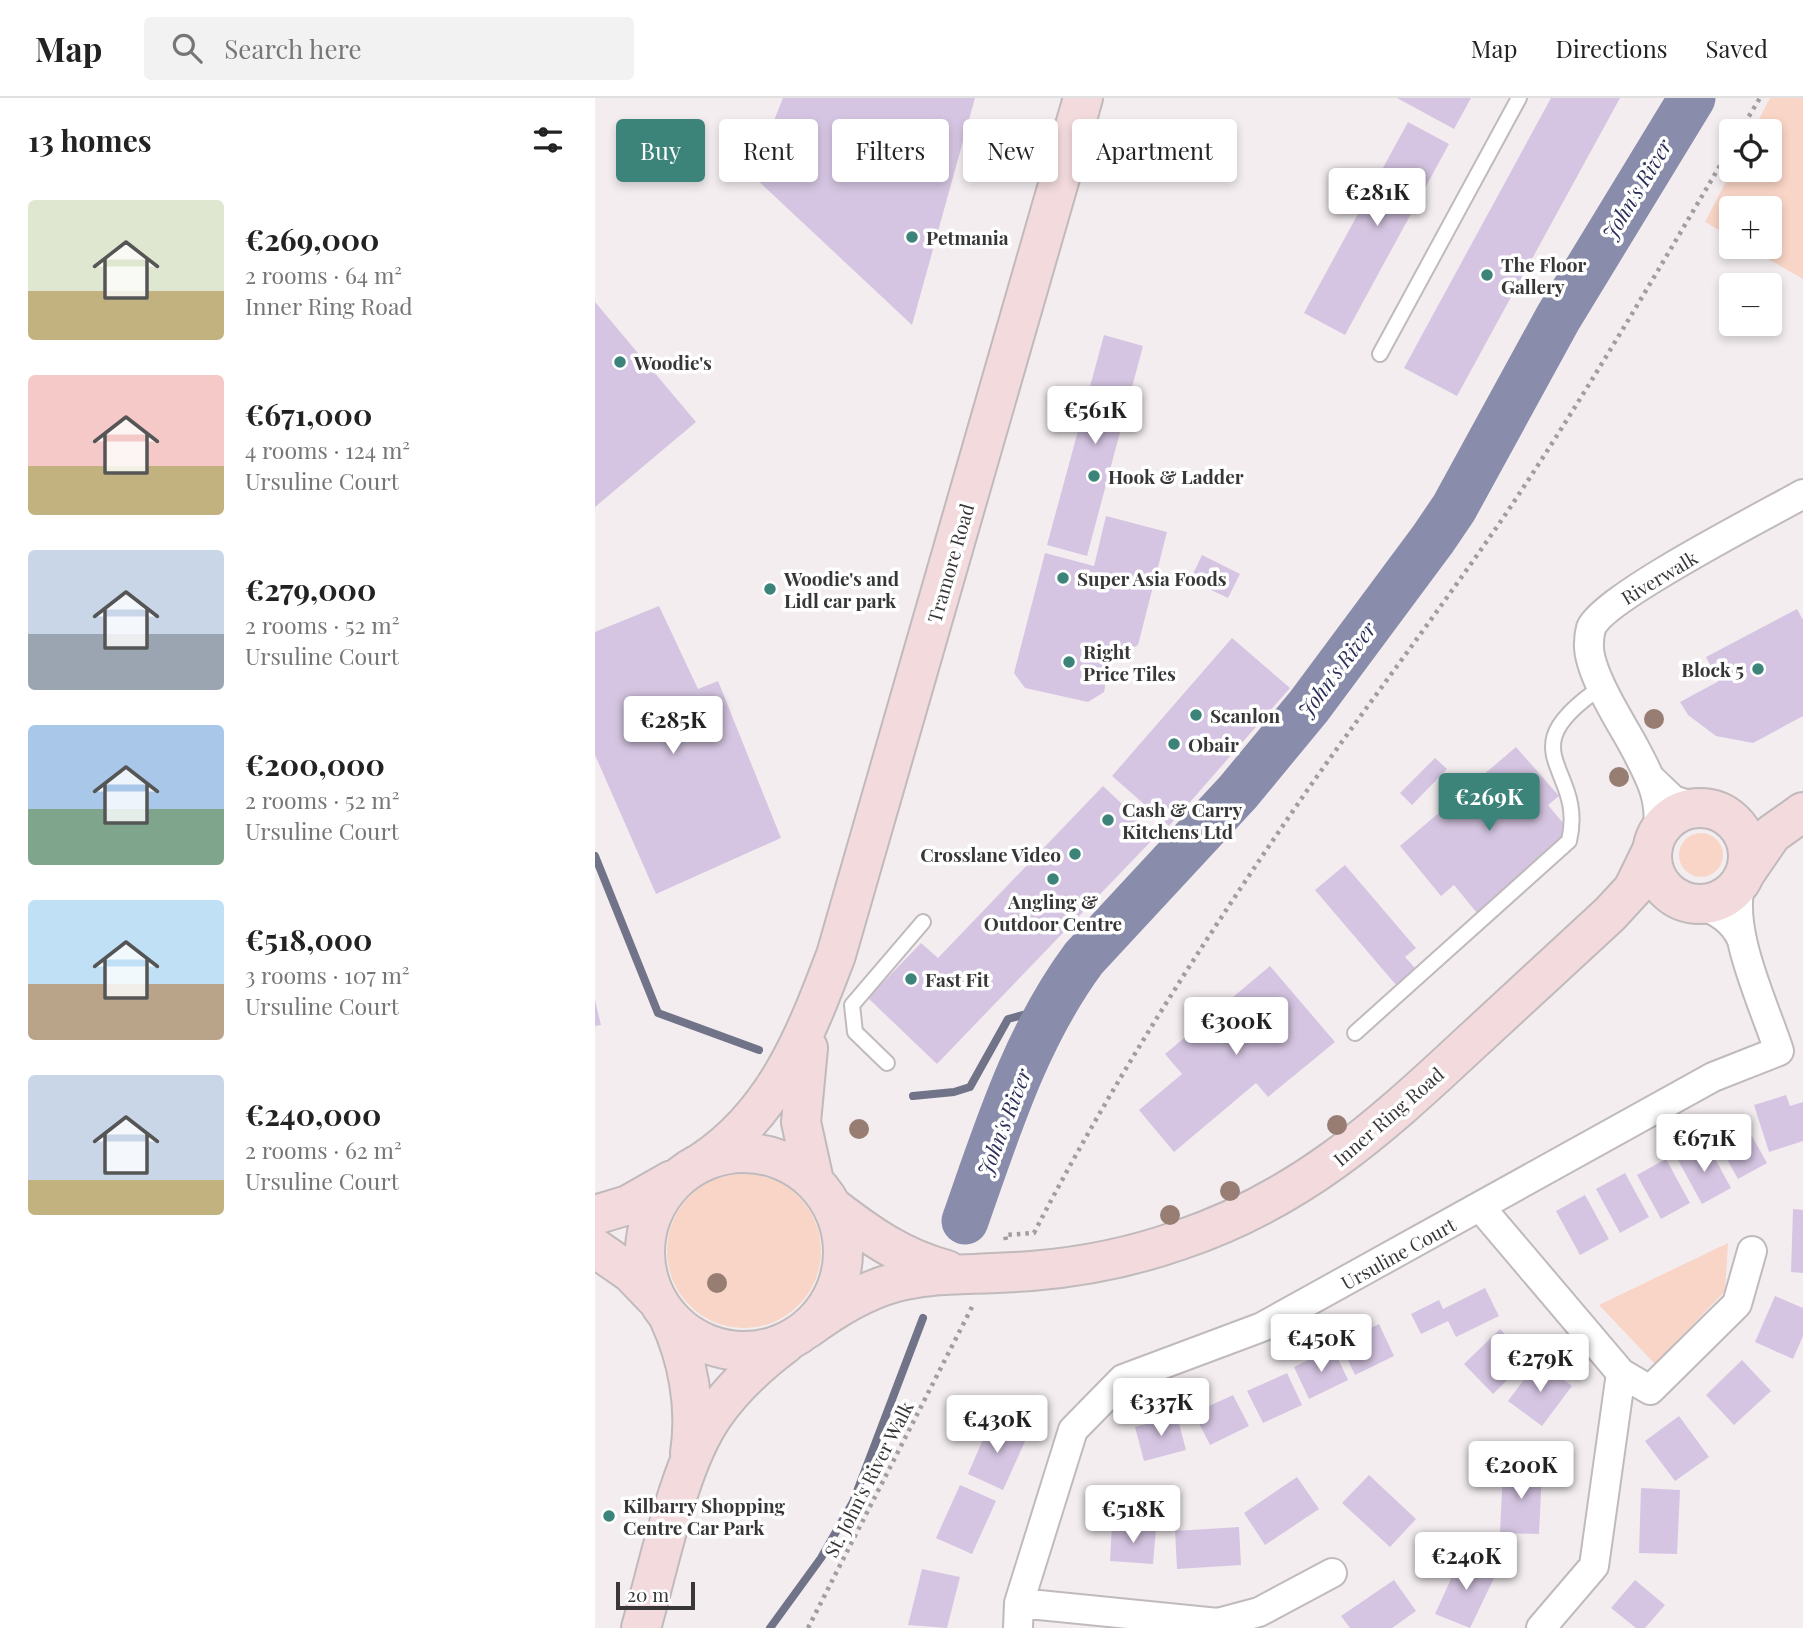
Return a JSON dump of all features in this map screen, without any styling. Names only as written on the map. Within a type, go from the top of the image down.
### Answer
[{"type":"main road","name":"Tramore Road","points":[[693,1167],[720,1150],[776,1089],[809,1025],[836,954],[1083,98]]},
{"type":"main road","points":[[1709,810],[1731,819],[1744,837],[1748,860],[1743,877]]},
{"type":"main road","points":[[1709,810],[1760,817],[1803,811],[1772,834],[1743,877],[1724,898],[1691,902],[1663,886],[1653,862],[1655,842],[1674,816],[1709,810]]},
{"type":"main road","name":"Inner Ring Road","points":[[799,1334],[842,1304],[874,1287],[919,1275],[968,1289],[1031,1271],[1125,1257],[1216,1227],[1298,1186],[1370,1135],[1610,914],[1633,888],[1655,842]]},
{"type":"main road","name":"Inner Ring Road","points":[[1610,914],[1652,901],[1691,902]]},
{"type":"main road","name":"Tramore Road","points":[[809,1025],[801,1122],[824,1195]]},
{"type":"main road","points":[[595,1215],[628,1205],[693,1167],[721,1155],[761,1154],[799,1168],[824,1195],[875,1238],[968,1289]]},
{"type":"main road","points":[[641,1628],[687,1469],[693,1431],[691,1396],[684,1357],[645,1262],[645,1241],[657,1203],[693,1167]]},
{"type":"main road","points":[[687,1469],[702,1435],[723,1402],[755,1368],[799,1334],[831,1300],[841,1273],[843,1245],[824,1195]]},
{"type":"main road","points":[[595,1248],[631,1273],[663,1309],[699,1340],[717,1348],[755,1351],[799,1334]]},
{"type":"street","name":"Riverwalk","points":[[1650,777],[1603,686],[1588,646],[1592,626],[1624,596],[1803,494]]},
{"type":"street","points":[[1650,777],[1673,800],[1709,810]]},
{"type":"street","points":[[1650,777],[1659,806],[1655,842]]},
{"type":"street","name":"Ursuline Court","points":[[1743,877],[1737,908],[1743,943]]},
{"type":"street","name":"Ursuline Court","points":[[1332,1573],[1259,1612],[1218,1623],[1019,1615],[1073,1430],[1123,1379],[1262,1327],[1713,1077],[1791,1049],[1737,930],[1722,915],[1691,902]]},
{"type":"street","points":[[1481,1208],[1621,1373],[1650,1390],[1737,1304],[1752,1251]]},
{"type":"street","points":[[1541,1628],[1594,1566],[1621,1373]]},
{"type":"lane","points":[[1380,354],[1519,98]]},
{"type":"lane","points":[[1355,1033],[1569,841],[1572,829],[1566,790],[1554,758],[1558,723],[1581,701],[1603,686]]},
{"type":"lane","points":[[887,1063],[855,1032],[852,1004],[923,922]]},
{"type":"path","points":[[1747,119],[1760,98]]},
{"type":"path","points":[[1034,1233],[1115,1085],[1231,903],[1549,449],[1719,167]]},
{"type":"path","name":"St. John's River Walk","points":[[808,1628],[968,1289]]},
{"type":"shaded area","points":[[1770,98],[1803,98],[1803,279],[1768,259],[1782,259],[1782,196],[1719,196],[1719,230],[1705,222],[1726,182],[1782,182],[1782,119],[1759,119]]},
{"type":"shaded area","points":[[1701,833],[1716,840],[1723,855],[1716,870],[1701,877],[1686,870],[1679,855],[1686,840]]},
{"type":"shaded area","points":[[744,1174],[774,1180],[799,1196],[815,1221],[821,1251],[815,1281],[799,1306],[774,1322],[744,1328],[714,1322],[689,1306],[673,1281],[667,1251],[673,1221],[689,1196],[714,1180]]},
{"type":"shaded area","points":[[1728,1243],[1725,1291],[1655,1364],[1599,1305]]},
{"type":"building","points":[[783,98],[975,98],[969,119],[963,119],[963,141],[912,325],[759,182],[818,182],[818,119],[775,119]]},
{"type":"building","points":[[1397,98],[1471,98],[1454,129]]},
{"type":"building","points":[[1551,98],[1620,98],[1457,396],[1404,368]]},
{"type":"building","points":[[1408,122],[1449,144],[1345,335],[1304,313]]},
{"type":"building","name":"Woodie's","points":[[595,302],[696,422],[595,507]]},
{"type":"building","points":[[1104,335],[1143,346],[1087,556],[1047,545]]},
{"type":"building","points":[[1106,516],[1167,532],[1138,645],[1125,653],[1112,650],[1104,692],[1088,702],[1025,688],[1014,673],[1045,553],[1094,566]]},
{"type":"building","points":[[1202,555],[1240,574],[1228,598],[1190,580]]},
{"type":"building","points":[[659,606],[698,689],[718,681],[781,838],[656,894],[595,755],[595,632]]},
{"type":"building","name":"Block 5","points":[[1797,609],[1803,620],[1803,716],[1753,743],[1716,736],[1688,715],[1680,702],[1719,681],[1706,657]]},
{"type":"building","points":[[1232,638],[1290,688],[1169,826],[1112,776]]},
{"type":"building","points":[[1516,747],[1559,796],[1548,805],[1563,823],[1563,841],[1477,913],[1454,885],[1441,896],[1400,846]]},
{"type":"building","points":[[1435,758],[1447,769],[1412,805],[1400,793]]},
{"type":"building","points":[[1103,786],[1156,836],[937,1064],[868,998],[921,943],[938,958]]},
{"type":"building","points":[[1345,865],[1416,948],[1405,957],[1415,968],[1396,985],[1315,890]]},
{"type":"building","points":[[1270,966],[1335,1042],[1268,1097],[1256,1083],[1174,1152],[1139,1110],[1182,1074],[1165,1054]]},
{"type":"building","points":[[595,1000],[601,1025],[595,1026]]},
{"type":"building","points":[[1786,1095],[1790,1106],[1803,1102],[1803,1141],[1769,1152],[1754,1105]]},
{"type":"building","points":[[1743,1120],[1767,1163],[1738,1179],[1714,1136]]},
{"type":"building","points":[[1707,1144],[1731,1188],[1702,1204],[1678,1160]]},
{"type":"building","points":[[1666,1159],[1690,1203],[1661,1219],[1637,1175]]},
{"type":"building","points":[[1625,1173],[1649,1217],[1620,1233],[1596,1189]]},
{"type":"building","points":[[1585,1195],[1609,1239],[1580,1255],[1556,1211]]},
{"type":"building","points":[[1793,1209],[1803,1210],[1803,1273],[1791,1272]]},
{"type":"building","points":[[1485,1288],[1499,1316],[1456,1337],[1448,1321],[1421,1334],[1411,1314],[1439,1300],[1443,1309]]},
{"type":"building","points":[[1775,1296],[1803,1308],[1803,1336],[1793,1359],[1755,1342]]},
{"type":"building","points":[[1379,1324],[1394,1356],[1355,1375],[1340,1343]]},
{"type":"building","points":[[1500,1329],[1529,1359],[1493,1394],[1464,1364]]},
{"type":"building","points":[[1333,1348],[1348,1380],[1309,1399],[1294,1367]]},
{"type":"building","points":[[1742,1360],[1771,1391],[1734,1425],[1706,1395]]},
{"type":"building","points":[[1538,1361],[1572,1386],[1542,1426],[1508,1401]]},
{"type":"building","points":[[1287,1373],[1302,1405],[1263,1423],[1247,1391]]},
{"type":"building","points":[[1233,1395],[1249,1426],[1210,1445],[1194,1413]]},
{"type":"building","points":[[1177,1416],[1186,1450],[1144,1461],[1135,1427]]},
{"type":"building","points":[[1679,1416],[1709,1457],[1675,1481],[1645,1441]]},
{"type":"building","points":[[991,1421],[1027,1437],[1003,1490],[968,1474]]},
{"type":"building","points":[[1503,1468],[1542,1470],[1539,1534],[1500,1533]]},
{"type":"building","points":[[1369,1475],[1416,1519],[1390,1547],[1342,1503]]},
{"type":"building","points":[[1297,1477],[1319,1509],[1265,1545],[1244,1513]]},
{"type":"building","points":[[960,1485],[996,1501],[972,1554],[936,1538]]},
{"type":"building","points":[[1641,1488],[1680,1490],[1677,1554],[1639,1553]]},
{"type":"building","points":[[1112,1525],[1156,1529],[1153,1564],[1110,1561]]},
{"type":"building","points":[[1239,1527],[1241,1565],[1177,1569],[1175,1531]]},
{"type":"building","points":[[1462,1555],[1497,1572],[1470,1628],[1435,1614]]},
{"type":"building","points":[[922,1569],[960,1577],[947,1628],[908,1625]]},
{"type":"building","points":[[1394,1580],[1416,1611],[1392,1628],[1350,1628],[1341,1616]]},
{"type":"building","points":[[1635,1580],[1665,1605],[1645,1628],[1636,1628],[1611,1608]]},
{"type":"waterway","name":"John's River","points":[[965,1221],[1029,1051],[1064,988],[1084,958],[1238,792],[1309,706],[1433,539],[1454,508],[1558,318],[1692,98]]},
{"type":"waterway","points":[[595,856],[658,1013],[759,1050]]},
{"type":"waterway","points":[[913,1096],[954,1092],[970,1087],[1008,1019],[1030,1013],[1047,1013]]},
{"type":"waterway","name":"John's River","points":[[770,1628],[821,1558],[853,1502],[923,1318]]},
{"type":"place","name":"Petmania","points":[[912,237]]},
{"type":"place","name":"The Floor Gallery","points":[[1487,275]]},
{"type":"place","name":"Woodie's","points":[[620,362]]},
{"type":"place","name":"Hook & Ladder","points":[[1094,476]]},
{"type":"place","name":"Super Asia Foods","points":[[1063,578]]},
{"type":"place","name":"Woodie's and Lidl car park","points":[[770,589]]},
{"type":"place","name":"Right Price Tiles","points":[[1069,662]]},
{"type":"place","name":"Block 5","points":[[1758,669]]},
{"type":"place","name":"Scanlon","points":[[1196,715]]},
{"type":"place","name":"Obair","points":[[1174,744]]},
{"type":"place","name":"Cash & Carry Kitchens Ltd","points":[[1108,820]]},
{"type":"place","name":"Crosslane Video","points":[[1075,854]]},
{"type":"place","name":"Angling & Outdoor Centre","points":[[1053,879]]},
{"type":"place","name":"Fast Fit","points":[[911,979]]},
{"type":"place","name":"Kilbarry Shopping Centre Car Park","points":[[609,1516]]}]
